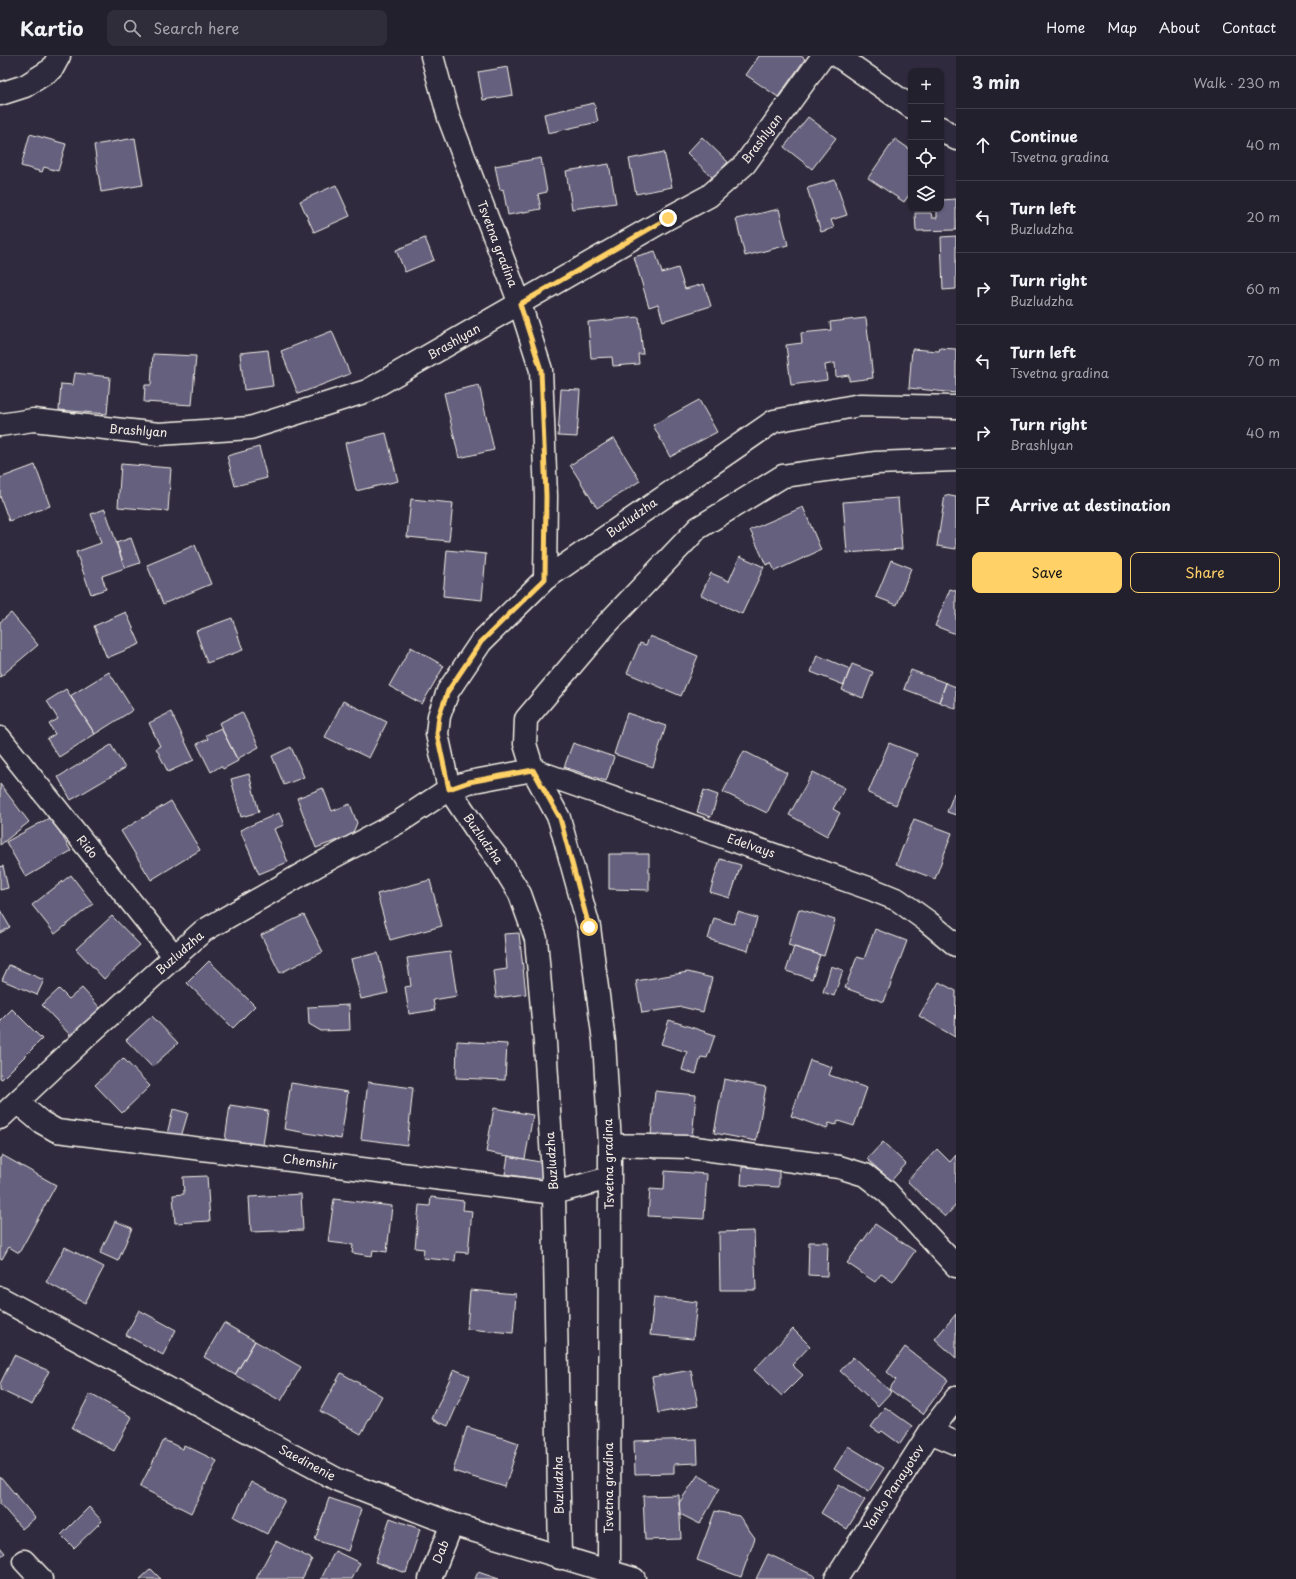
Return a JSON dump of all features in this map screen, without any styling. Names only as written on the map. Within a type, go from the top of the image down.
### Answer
[{"type":"street","points":[[0,94],[25,86],[52,69],[59,56]]},
{"type":"street","name":"Tsvetna gradina","points":[[432,56],[450,118],[520,304],[541,370],[546,496],[545,579]]},
{"type":"street","name":"Brashlyan","points":[[0,425],[33,420],[159,434],[250,428],[367,391],[709,196],[745,164],[823,56]]},
{"type":"street","points":[[838,56],[908,105]]},
{"type":"street","points":[[944,130],[956,139]]},
{"type":"street","name":"Buzludzha","points":[[560,1558],[554,1193],[536,939],[520,894],[499,860],[479,834],[449,789],[437,734],[439,716],[448,691],[481,642],[545,579],[774,420],[860,405],[956,407]]},
{"type":"street","points":[[533,770],[525,744],[526,719],[604,627],[698,528],[782,476],[876,463],[956,460]]},
{"type":"street","name":"Rido","points":[[0,738],[175,957]]},
{"type":"street","name":"Tsvetna gradina","points":[[533,770],[560,818],[589,927],[604,1041],[610,1145],[609,1570]]},
{"type":"street","name":"Buzludzha","points":[[0,1118],[87,1036],[203,931],[318,865],[399,822],[449,789],[469,782],[533,770]]},
{"type":"street","name":"Edelvays","points":[[533,770],[871,888],[898,900],[928,921],[956,945]]},
{"type":"street","name":"Chemshir","points":[[17,1102],[41,1122],[57,1131],[554,1193],[609,1178]]},
{"type":"street","points":[[610,1145],[688,1147],[839,1167],[865,1175],[887,1192],[956,1266]]},
{"type":"street","name":"Saedinenie","points":[[0,1298],[338,1480],[452,1524],[560,1558],[609,1570],[634,1579]]},
{"type":"street","name":"Yanko Panayotov","points":[[836,1579],[930,1432],[956,1398]]},
{"type":"street","points":[[930,1432],[956,1443]]},
{"type":"street","name":"Dab","points":[[430,1579],[452,1524]]},
{"type":"street","points":[[24,1561],[41,1579]]},
{"type":"building","points":[[759,56],[801,56],[805,59],[778,97],[746,75]]},
{"type":"building","points":[[508,67],[513,95],[483,100],[478,72]]},
{"type":"building","points":[[594,103],[598,122],[548,133],[544,114]]},
{"type":"building","points":[[808,117],[836,138],[812,169],[784,147]]},
{"type":"building","points":[[30,134],[66,144],[58,171],[44,167],[42,172],[21,166]]},
{"type":"building","points":[[702,137],[728,162],[713,178],[687,153]]},
{"type":"building","points":[[135,138],[143,185],[101,192],[94,145]]},
{"type":"building","points":[[895,139],[908,148],[908,196],[904,202],[868,178]]},
{"type":"building","points":[[664,152],[672,187],[636,194],[629,159]]},
{"type":"building","points":[[541,158],[547,192],[538,194],[541,209],[508,215],[503,189],[500,190],[495,166]]},
{"type":"building","points":[[609,164],[616,203],[572,209],[566,171]]},
{"type":"building","points":[[835,180],[847,215],[831,220],[834,228],[821,232],[807,188]]},
{"type":"building","points":[[336,185],[350,216],[314,232],[300,201]]},
{"type":"building","points":[[956,199],[956,230],[916,231],[915,213],[931,213],[932,218],[937,218],[937,212],[944,212],[944,200]]},
{"type":"building","points":[[779,209],[788,245],[745,256],[736,219]]},
{"type":"building","points":[[956,236],[956,289],[943,290],[941,237]]},
{"type":"building","points":[[425,238],[434,260],[405,272],[396,250]]},
{"type":"building","points":[[655,251],[662,273],[678,268],[685,289],[704,284],[711,306],[663,321],[658,304],[649,307],[634,257]]},
{"type":"building","points":[[639,317],[643,354],[638,354],[639,364],[613,366],[612,357],[591,358],[588,322]]},
{"type":"building","points":[[866,318],[873,378],[849,381],[849,375],[836,377],[835,363],[825,365],[827,380],[791,385],[786,345],[802,343],[801,333],[831,330],[830,322]]},
{"type":"building","points":[[332,331],[350,374],[298,394],[281,351]]},
{"type":"building","points":[[940,348],[956,349],[956,393],[909,388],[912,349],[939,351]]},
{"type":"building","points":[[268,350],[273,386],[244,390],[240,353]]},
{"type":"building","points":[[153,354],[196,356],[192,405],[144,402],[145,385],[151,385]]},
{"type":"building","points":[[75,373],[110,377],[107,414],[59,410],[61,384],[73,385]]},
{"type":"building","points":[[479,385],[494,450],[459,458],[444,393]]},
{"type":"building","points":[[561,389],[580,390],[577,437],[558,436]]},
{"type":"building","points":[[699,400],[717,432],[670,457],[653,425]]},
{"type":"building","points":[[386,433],[398,481],[356,491],[345,443]]},
{"type":"building","points":[[614,438],[640,481],[597,508],[570,465]]},
{"type":"building","points":[[259,447],[267,478],[235,486],[227,456]]},
{"type":"building","points":[[121,464],[171,468],[168,511],[118,507]]},
{"type":"building","points":[[35,465],[50,506],[9,521],[0,496],[0,478]]},
{"type":"building","points":[[945,495],[956,497],[956,549],[937,546]]},
{"type":"building","points":[[898,498],[902,549],[847,553],[843,502]]},
{"type":"building","points":[[411,499],[453,503],[449,541],[407,537]]},
{"type":"building","points":[[803,507],[821,550],[775,571],[771,563],[766,565],[750,530]]},
{"type":"building","points":[[105,509],[125,568],[102,576],[106,589],[91,594],[76,552],[101,543],[91,514]]},
{"type":"building","points":[[131,538],[140,563],[125,568],[116,543]]},
{"type":"building","points":[[195,545],[211,584],[163,604],[147,565]]},
{"type":"building","points":[[447,550],[486,554],[482,600],[443,596]]},
{"type":"building","points":[[740,556],[764,567],[742,614],[701,595],[711,573],[729,581]]},
{"type":"building","points":[[891,560],[911,568],[897,605],[876,597]]},
{"type":"building","points":[[950,589],[956,591],[956,634],[935,626]]},
{"type":"building","points":[[126,612],[140,644],[107,658],[94,626]]},
{"type":"building","points":[[11,613],[38,645],[0,677],[0,622]]},
{"type":"building","points":[[232,618],[243,650],[207,663],[196,631]]},
{"type":"building","points":[[650,636],[698,656],[681,696],[627,673],[640,643],[646,645]]},
{"type":"building","points":[[411,647],[444,666],[422,704],[389,686]]},
{"type":"building","points":[[817,655],[850,669],[844,685],[811,672]]},
{"type":"building","points":[[852,664],[873,672],[863,698],[842,690]]},
{"type":"building","points":[[911,670],[946,683],[939,702],[904,689]]},
{"type":"building","points":[[109,672],[133,710],[95,734],[70,696]]},
{"type":"building","points":[[946,683],[956,687],[956,709],[939,702]]},
{"type":"building","points":[[66,689],[95,734],[59,757],[47,739],[55,734],[49,724],[58,719],[47,701]]},
{"type":"building","points":[[343,701],[387,722],[369,758],[325,737]]},
{"type":"building","points":[[171,712],[194,760],[168,772],[156,748],[160,746],[149,723]]},
{"type":"building","points":[[242,712],[259,747],[237,759],[219,723]]},
{"type":"building","points":[[627,713],[666,726],[653,767],[614,754]]},
{"type":"building","points":[[221,728],[238,761],[223,769],[221,766],[211,772],[197,744],[208,739],[206,735]]},
{"type":"building","points":[[573,743],[614,757],[606,781],[564,767]]},
{"type":"building","points":[[889,743],[917,754],[896,805],[868,793]]},
{"type":"building","points":[[111,745],[125,768],[71,800],[58,777]]},
{"type":"building","points":[[291,747],[304,777],[284,785],[272,756]]},
{"type":"building","points":[[744,751],[787,773],[767,813],[723,792]]},
{"type":"building","points":[[813,772],[845,788],[833,809],[840,813],[827,836],[789,815]]},
{"type":"building","points":[[249,774],[259,812],[241,817],[231,779]]},
{"type":"building","points":[[0,784],[29,822],[0,845]]},
{"type":"building","points":[[323,788],[332,811],[350,804],[357,823],[352,835],[316,848],[297,798]]},
{"type":"building","points":[[704,790],[718,795],[711,817],[697,812]]},
{"type":"building","points":[[954,793],[956,794],[956,815],[947,812]]},
{"type":"building","points":[[171,801],[200,850],[151,880],[121,831]]},
{"type":"building","points":[[279,813],[284,825],[274,829],[288,862],[259,874],[240,830]]},
{"type":"building","points":[[51,817],[71,851],[26,877],[6,842]]},
{"type":"building","points":[[914,819],[952,833],[935,879],[896,864]]},
{"type":"building","points":[[609,854],[649,854],[649,890],[609,889]]},
{"type":"building","points":[[720,859],[741,865],[730,898],[710,892]]},
{"type":"building","points":[[3,866],[8,888],[0,890],[0,867]]},
{"type":"building","points":[[71,875],[93,904],[55,934],[32,905]]},
{"type":"building","points":[[430,880],[442,926],[390,940],[377,894]]},
{"type":"building","points":[[799,909],[835,920],[824,956],[788,945]]},
{"type":"building","points":[[0,910],[10,927],[0,933]]},
{"type":"building","points":[[738,912],[757,918],[748,951],[708,939],[714,918],[734,924]]},
{"type":"building","points":[[304,915],[323,952],[280,973],[261,935]]},
{"type":"building","points":[[112,916],[140,945],[104,979],[76,949]]},
{"type":"building","points":[[875,929],[907,941],[884,1002],[845,988],[857,957],[864,959]]},
{"type":"building","points":[[519,933],[526,994],[496,998],[493,971],[507,969],[504,934]]},
{"type":"building","points":[[794,947],[820,955],[812,979],[786,971]]},
{"type":"building","points":[[450,952],[457,996],[433,1000],[435,1010],[409,1014],[405,987],[411,986],[407,958]]},
{"type":"building","points":[[378,953],[388,993],[361,999],[351,959]]},
{"type":"building","points":[[209,961],[255,1006],[233,1028],[187,983]]},
{"type":"building","points":[[9,965],[44,980],[37,995],[2,980]]},
{"type":"building","points":[[831,966],[843,970],[834,996],[823,992]]},
{"type":"building","points":[[688,972],[712,978],[703,1012],[682,1007],[642,1013],[636,981]]},
{"type":"building","points":[[939,982],[956,991],[955,1037],[919,1016]]},
{"type":"building","points":[[82,988],[101,1009],[71,1036],[42,1005],[59,989],[69,999]]},
{"type":"building","points":[[349,1005],[350,1030],[321,1031],[309,1024],[308,1007]]},
{"type":"building","points":[[12,1009],[42,1039],[2,1079],[0,1078],[0,1021]]},
{"type":"building","points":[[152,1016],[178,1043],[152,1067],[126,1040]]},
{"type":"building","points":[[669,1020],[715,1035],[707,1058],[701,1057],[696,1074],[682,1070],[687,1052],[661,1044]]},
{"type":"building","points":[[457,1041],[507,1044],[505,1080],[456,1078]]},
{"type":"building","points":[[123,1058],[150,1086],[122,1113],[95,1085]]},
{"type":"building","points":[[810,1060],[832,1067],[829,1075],[867,1088],[854,1126],[838,1121],[836,1125],[829,1123],[827,1129],[791,1116]]},
{"type":"building","points":[[724,1079],[766,1087],[756,1141],[714,1133]]},
{"type":"building","points":[[368,1082],[413,1088],[407,1145],[361,1139]]},
{"type":"building","points":[[291,1083],[348,1092],[341,1139],[284,1129]]},
{"type":"building","points":[[655,1091],[696,1095],[692,1139],[651,1135]]},
{"type":"building","points":[[230,1105],[268,1111],[263,1145],[225,1140]]},
{"type":"building","points":[[494,1108],[533,1115],[525,1159],[486,1152]]},
{"type":"building","points":[[173,1109],[188,1113],[181,1137],[167,1134]]},
{"type":"building","points":[[883,1142],[906,1164],[891,1181],[867,1159]]},
{"type":"building","points":[[937,1149],[950,1162],[956,1155],[956,1205],[945,1217],[907,1181]]},
{"type":"building","points":[[2,1155],[56,1185],[19,1253],[9,1247],[2,1259],[0,1258],[0,1159]]},
{"type":"building","points":[[508,1156],[545,1163],[542,1180],[505,1174]]},
{"type":"building","points":[[742,1167],[779,1169],[779,1187],[741,1185]]},
{"type":"building","points":[[665,1171],[707,1174],[704,1219],[648,1216],[650,1189],[664,1190]]},
{"type":"building","points":[[207,1176],[210,1221],[175,1223],[173,1195],[184,1194],[183,1177]]},
{"type":"building","points":[[301,1194],[303,1230],[251,1232],[249,1197]]},
{"type":"building","points":[[431,1197],[464,1201],[463,1210],[472,1211],[468,1253],[456,1252],[455,1261],[423,1258],[424,1249],[415,1248],[419,1205],[430,1206]]},
{"type":"building","points":[[334,1199],[392,1206],[387,1252],[373,1250],[372,1256],[352,1253],[353,1245],[328,1242]]},
{"type":"building","points":[[115,1221],[132,1228],[118,1261],[100,1253]]},
{"type":"building","points":[[875,1224],[915,1251],[893,1282],[881,1274],[875,1282],[847,1263]]},
{"type":"building","points":[[754,1231],[756,1290],[720,1290],[719,1232]]},
{"type":"building","points":[[809,1242],[828,1242],[827,1276],[808,1275]]},
{"type":"building","points":[[65,1247],[104,1267],[85,1303],[46,1282]]},
{"type":"building","points":[[470,1290],[516,1294],[513,1333],[467,1329]]},
{"type":"building","points":[[654,1297],[697,1302],[693,1339],[650,1335]]},
{"type":"building","points":[[139,1310],[176,1330],[163,1355],[126,1335]]},
{"type":"building","points":[[956,1314],[956,1358],[935,1339]]},
{"type":"building","points":[[224,1323],[255,1341],[235,1375],[204,1357]]},
{"type":"building","points":[[793,1329],[810,1346],[792,1365],[803,1375],[782,1396],[754,1370]]},
{"type":"building","points":[[255,1341],[301,1367],[281,1401],[235,1375]]},
{"type":"building","points":[[905,1347],[948,1380],[923,1414],[889,1389],[896,1380],[887,1372]]},
{"type":"building","points":[[14,1355],[49,1371],[32,1405],[0,1390],[0,1384]]},
{"type":"building","points":[[853,1357],[891,1392],[878,1406],[840,1371]]},
{"type":"building","points":[[454,1369],[470,1376],[448,1426],[432,1419]]},
{"type":"building","points":[[691,1370],[698,1406],[658,1413],[652,1377]]},
{"type":"building","points":[[341,1373],[382,1396],[361,1434],[320,1411]]},
{"type":"building","points":[[90,1394],[132,1417],[114,1451],[72,1428]]},
{"type":"building","points":[[885,1407],[912,1426],[900,1444],[882,1431],[880,1433],[871,1427]]},
{"type":"building","points":[[467,1427],[519,1443],[505,1487],[453,1471]]},
{"type":"building","points":[[697,1439],[698,1463],[674,1464],[674,1473],[635,1474],[634,1441]]},
{"type":"building","points":[[164,1440],[183,1449],[184,1445],[217,1461],[191,1513],[140,1487]]},
{"type":"building","points":[[848,1446],[884,1468],[869,1491],[834,1469]]},
{"type":"building","points":[[698,1475],[720,1488],[700,1524],[680,1514],[679,1503]]},
{"type":"building","points":[[0,1476],[35,1518],[22,1529],[0,1504]]},
{"type":"building","points":[[251,1482],[285,1500],[267,1534],[234,1517]]},
{"type":"building","points":[[839,1484],[865,1500],[847,1529],[821,1513]]},
{"type":"building","points":[[679,1495],[681,1539],[645,1540],[643,1496]]},
{"type":"building","points":[[329,1498],[361,1509],[348,1551],[315,1540]]},
{"type":"building","points":[[89,1507],[102,1521],[74,1548],[61,1535]]},
{"type":"building","points":[[715,1511],[739,1516],[755,1538],[741,1577],[697,1560]]},
{"type":"building","points":[[390,1518],[420,1529],[406,1573],[375,1562]]},
{"type":"building","points":[[276,1541],[312,1559],[302,1579],[256,1579]]},
{"type":"building","points":[[0,1547],[5,1553],[0,1557]]},
{"type":"building","points":[[335,1551],[360,1563],[352,1579],[321,1579]]},
{"type":"building","points":[[768,1554],[815,1576],[814,1579],[756,1579]]},
{"type":"building","points":[[151,1569],[161,1579],[140,1579]]},
{"type":"building","points":[[478,1572],[499,1579],[475,1579]]},
{"type":"route","points":[[589,927],[560,818],[533,770],[469,782],[449,789],[437,734],[439,716],[448,691],[481,642],[545,579],[546,496],[541,370],[520,304],[668,218]]}]
